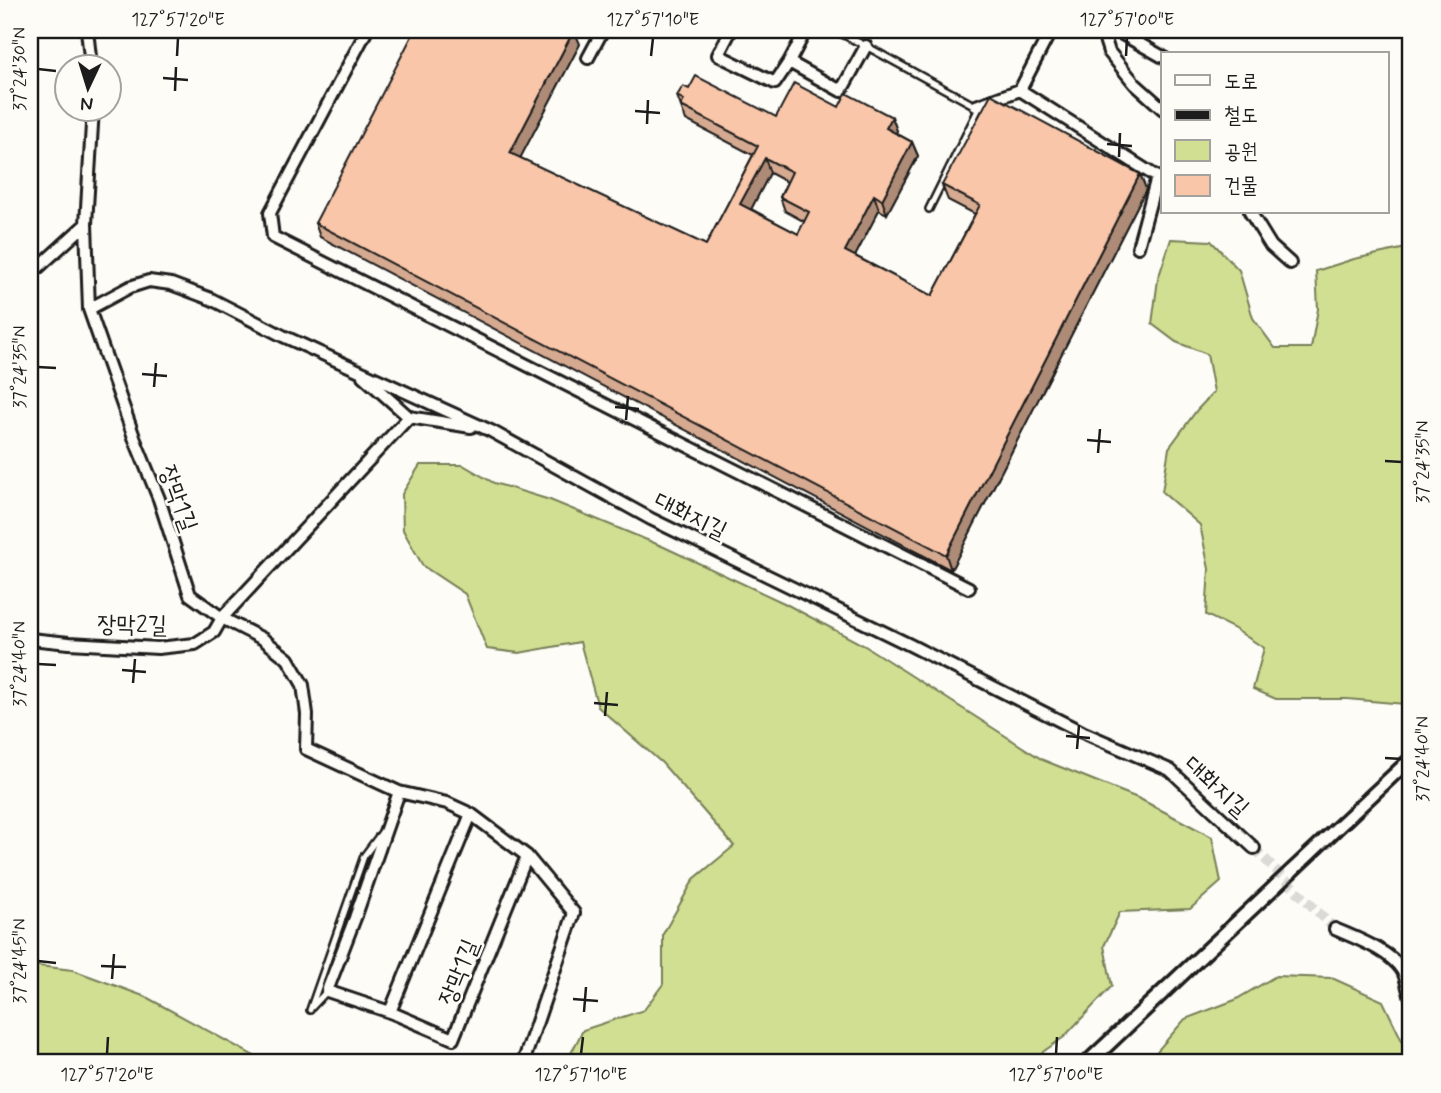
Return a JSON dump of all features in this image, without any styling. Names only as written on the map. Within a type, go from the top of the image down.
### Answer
[{"type":"street","points":[[87,30],[89,52]]},
{"type":"street","points":[[367,30],[270,213],[273,236],[969,588]]},
{"type":"street","points":[[588,58],[603,30]]},
{"type":"street","points":[[731,30],[718,55],[775,83],[806,30]]},
{"type":"street","points":[[976,106],[1020,90],[1051,30]]},
{"type":"street","points":[[1102,30],[1109,52],[1135,84],[1161,107]]},
{"type":"street","points":[[1115,30],[1161,56]]},
{"type":"street","points":[[789,62],[841,91],[866,46]]},
{"type":"street","points":[[1020,90],[1157,177],[1138,247]]},
{"type":"street","name":"장막1길","points":[[92,122],[86,224],[89,309],[135,440],[159,499],[190,595],[222,618],[263,639],[288,659],[303,685],[307,714],[306,749],[399,792],[447,803],[471,814],[527,856],[574,913],[523,1063]]},
{"type":"street","points":[[1251,214],[1271,246],[1290,263]]},
{"type":"street","points":[[30,275],[86,224]]},
{"type":"street","name":"대화지길","points":[[89,309],[130,287],[149,281],[171,284],[211,299],[283,336],[491,431],[651,519],[1082,732],[1170,770],[1254,848]]},
{"type":"street","points":[[356,370],[409,417],[491,431]]},
{"type":"street","name":"장막2길","points":[[30,639],[158,648],[195,644],[214,632],[222,618],[409,417]]},
{"type":"street","points":[[327,991],[399,792]]},
{"type":"street","name":"장막1길","points":[[390,1012],[471,814]]},
{"type":"street","name":"장막1길","points":[[327,991],[390,1012],[453,1039],[527,856]]},
{"type":"street","points":[[1335,929],[1384,952],[1403,971],[1411,997]]},
{"type":"lane","points":[[834,30],[979,108],[929,209]]},
{"type":"lane","points":[[327,991],[310,1010],[364,856],[388,824]]},
{"type":"green space","points":[[1171,239],[1211,241],[1239,270],[1253,318],[1275,348],[1311,348],[1318,309],[1316,271],[1354,259],[1411,247],[1411,694],[1405,704],[1347,699],[1276,699],[1253,689],[1264,648],[1206,615],[1209,569],[1200,525],[1162,492],[1169,448],[1214,392],[1207,354],[1176,342],[1152,324],[1158,279]]},
{"type":"green space","points":[[420,465],[463,465],[494,483],[550,500],[664,547],[784,603],[865,646],[1043,760],[1140,799],[1212,837],[1221,882],[1190,909],[1120,912],[1104,946],[1112,986],[1064,1037],[1027,1063],[566,1063],[583,1030],[644,1010],[663,984],[663,934],[694,879],[734,846],[662,763],[598,707],[580,642],[519,653],[487,649],[465,594],[423,566],[403,530],[402,494]]},
{"type":"green space","points":[[30,965],[73,970],[146,997],[267,1063],[30,1063]]},
{"type":"green space","points":[[1276,976],[1332,978],[1383,1001],[1407,1051],[1411,1053],[1411,1063],[1149,1063],[1185,1019],[1235,1000]]},
{"type":"building","points":[[415,30],[574,30],[510,153],[706,245],[758,146],[681,106],[684,100],[677,96],[683,86],[689,89],[696,76],[776,117],[794,83],[839,107],[846,93],[892,117],[886,128],[912,142],[882,200],[874,195],[845,251],[932,296],[980,205],[942,185],[991,94],[1140,174],[946,555],[315,223]],"holes":[[[765,158],[792,172],[780,197],[809,212],[798,234],[740,204]]]},
{"type":"tunnel","points":[[1254,848],[1335,929]]},
{"type":"railway","points":[[1076,1063],[1411,749]]},
{"type":"railway","points":[[1099,1063],[1411,768]]}]
